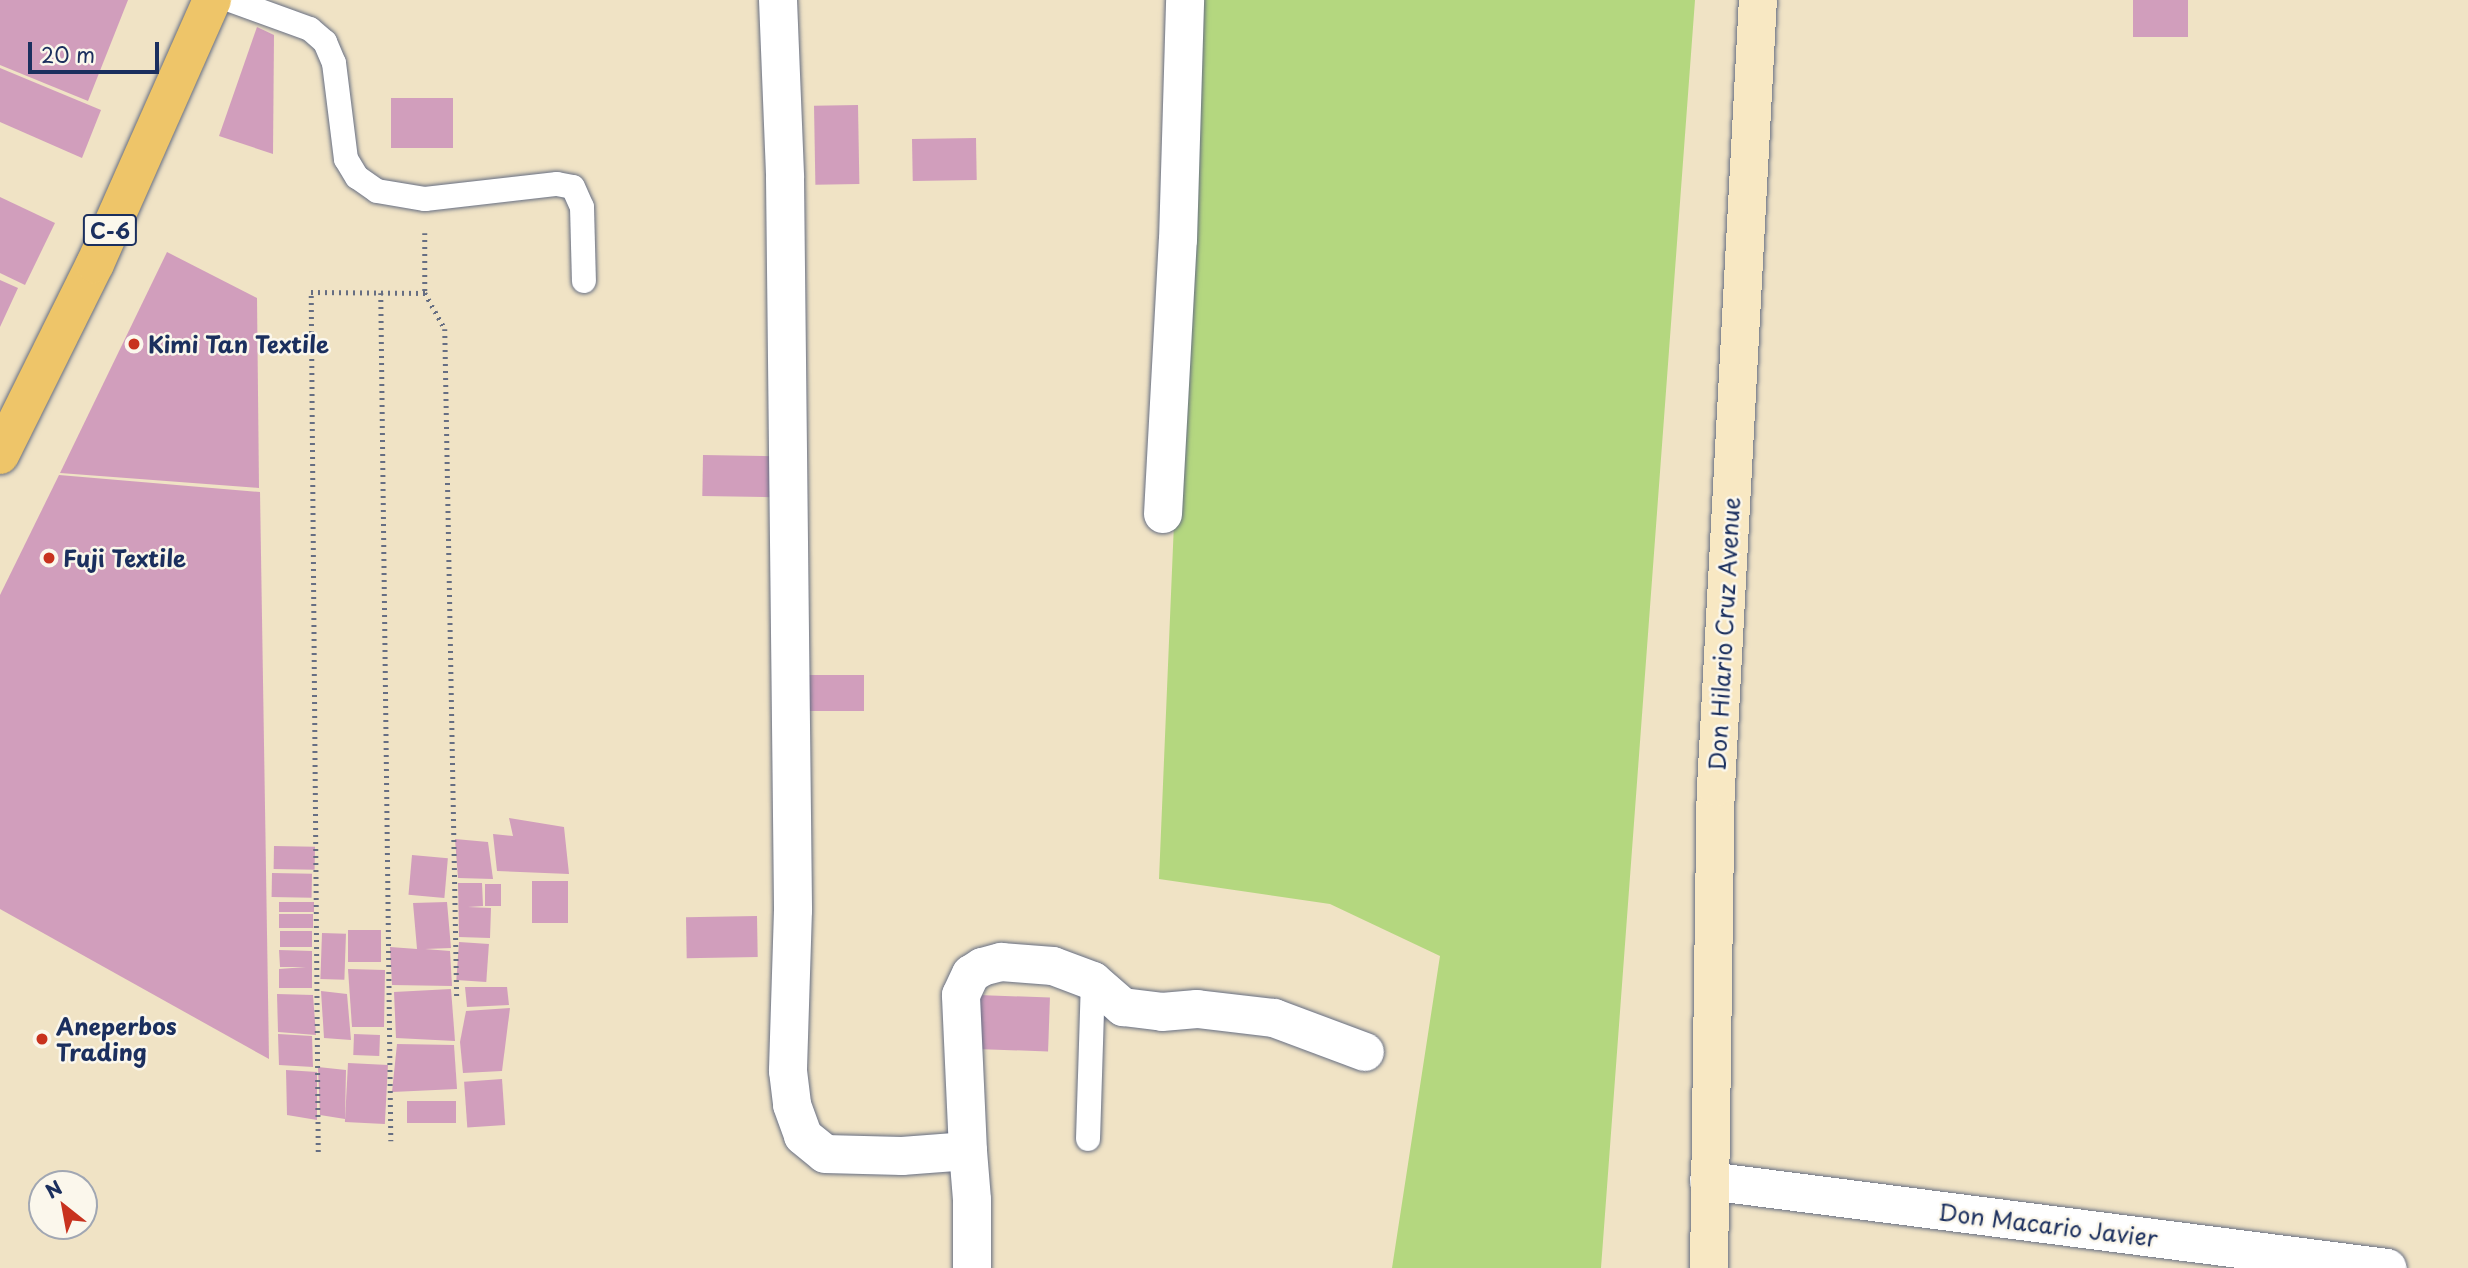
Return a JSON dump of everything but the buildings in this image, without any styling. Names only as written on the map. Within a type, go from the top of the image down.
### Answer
[{"type":"main road","name":"C-6","points":[[3,443],[95,264],[212,0]]},
{"type":"street","points":[[778,0],[785,178],[793,910],[788,1071],[792,1105],[803,1136],[825,1154],[902,1156],[968,1151]]},
{"type":"street","points":[[1163,514],[1178,240],[1185,0]]},
{"type":"street","name":"Don Hilario Cruz Avenue","points":[[1709,1268],[1716,787],[1758,0]]},
{"type":"street","points":[[972,1268],[972,1200],[961,995],[971,974],[982,967],[1014,963],[1053,966],[1093,981],[1123,1007],[1162,1012],[1197,1009],[1274,1018],[1365,1052]]},
{"type":"street","name":"Don Macario Javier","points":[[1709,1181],[2387,1268]]},
{"type":"lane","points":[[230,0],[310,29],[324,41],[334,63],[346,159],[357,177],[377,191],[425,199],[557,184],[573,187],[582,207],[584,281]]},
{"type":"lane","points":[[1088,1139],[1093,981]]},
{"type":"path","points":[[425,199],[425,293],[445,329],[457,1000]]},
{"type":"path","points":[[318,1152],[312,292],[425,293]]},
{"type":"path","points":[[381,293],[391,1141]]},
{"type":"green space","points":[[1196,0],[1695,0],[1601,1268],[1392,1268],[1440,956],[1330,904],[1159,879]]},
{"type":"place","name":"Kimi Tan Textile","points":[[134,344]]},
{"type":"place","name":"Fuji Textile","points":[[49,558]]},
{"type":"place","name":"Aneperbos Trading","points":[[42,1039]]}]
